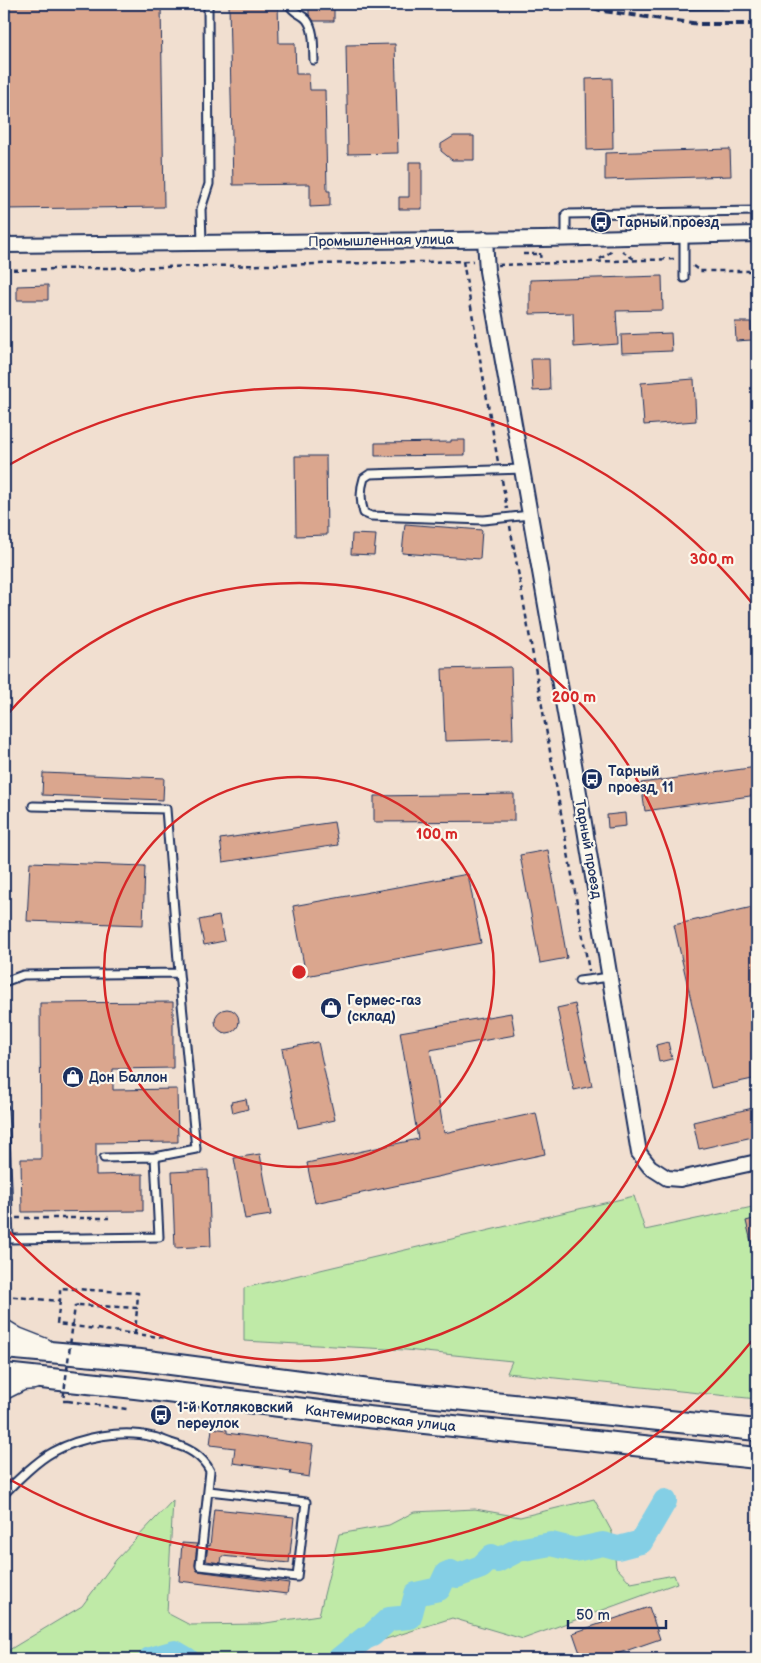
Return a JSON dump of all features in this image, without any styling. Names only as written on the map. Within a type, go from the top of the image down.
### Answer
[{"type":"main road","name":"Кантемировская улица","points":[[4,1348],[140,1360],[377,1391],[757,1430]]},
{"type":"main road","name":"Кантемировская улица","points":[[4,1374],[51,1378],[368,1417],[757,1458]]},
{"type":"street","name":"Промышленная улица","points":[[4,245],[757,234]]},
{"type":"street","name":"Тарный проезд","points":[[485,239],[487,271],[639,1153],[650,1167],[666,1178],[680,1179],[757,1162]]},
{"type":"street","points":[[4,1330],[54,1352]]},
{"type":"street","points":[[4,1390],[22,1381],[51,1378]]},
{"type":"lane","points":[[202,243],[201,209],[209,184],[208,4]]},
{"type":"lane","points":[[289,4],[292,10],[306,19],[312,34],[314,60]]},
{"type":"lane","points":[[638,4],[721,4]]},
{"type":"lane","points":[[566,238],[566,214],[757,211]]},
{"type":"lane","points":[[684,236],[684,278]]},
{"type":"lane","points":[[522,469],[370,474],[364,478],[361,486],[361,504],[364,513],[370,516],[484,520],[530,515]]},
{"type":"lane","points":[[33,806],[166,809],[196,1149],[155,1157],[104,1158]]},
{"type":"lane","points":[[4,982],[23,974],[179,973]]},
{"type":"lane","points":[[579,981],[610,977]]},
{"type":"lane","points":[[4,1108],[9,1239],[158,1237],[155,1157]]},
{"type":"lane","points":[[4,1494],[16,1481],[53,1452],[88,1438],[120,1434],[152,1436],[187,1448],[205,1462],[210,1471],[200,1566],[297,1577],[306,1502],[209,1491]]},
{"type":"path","points":[[598,260],[618,247],[635,260]]},
{"type":"path","points":[[540,253],[541,263]]},
{"type":"path","points":[[498,265],[684,258],[700,271],[757,271]]},
{"type":"path","points":[[4,270],[472,261]]},
{"type":"path","points":[[463,262],[591,980]]},
{"type":"path","points":[[8,1218],[109,1218]]},
{"type":"path","points":[[135,1334],[138,1293],[60,1288],[57,1324],[135,1334],[167,1338]]},
{"type":"path","points":[[4,1296],[60,1301]]},
{"type":"path","points":[[127,1409],[63,1401],[74,1306],[137,1308]]},
{"type":"green space","points":[[634,1196],[645,1230],[757,1206],[757,1399],[507,1373],[512,1361],[406,1350],[244,1341],[244,1288]]},
{"type":"green space","points":[[594,1499],[612,1532],[616,1567],[631,1583],[674,1575],[677,1583],[523,1639],[452,1618],[323,1659],[4,1659],[4,1653],[82,1606],[116,1560],[173,1500],[167,1613],[190,1625],[259,1624],[319,1615],[339,1534],[389,1525],[414,1512],[475,1509],[520,1517]]},
{"type":"building","points":[[4,4],[161,4],[164,207],[4,209]]},
{"type":"building","points":[[229,4],[278,4],[279,43],[295,43],[296,74],[309,74],[310,90],[325,90],[327,191],[330,191],[330,206],[310,207],[310,184],[233,185]]},
{"type":"building","points":[[309,4],[334,4],[334,21],[314,21],[309,15]]},
{"type":"building","points":[[395,44],[398,153],[348,154],[346,45]]},
{"type":"building","points":[[612,78],[613,149],[587,150],[586,79]]},
{"type":"building","points":[[454,136],[474,136],[474,160],[452,160],[441,151],[441,144]]},
{"type":"building","points":[[730,149],[731,176],[605,180],[605,153]]},
{"type":"building","points":[[409,162],[422,162],[422,209],[399,209],[399,197],[409,197]]},
{"type":"building","points":[[662,276],[663,310],[616,311],[618,344],[574,347],[573,313],[530,314],[530,280]]},
{"type":"building","points":[[48,285],[48,300],[17,300],[17,286]]},
{"type":"building","points":[[735,322],[751,322],[752,340],[736,341]]},
{"type":"building","points":[[671,333],[672,351],[622,353],[621,335]]},
{"type":"building","points":[[531,359],[549,359],[550,390],[533,391]]},
{"type":"building","points":[[694,379],[696,421],[644,425],[641,383]]},
{"type":"building","points":[[451,440],[465,440],[465,455],[375,456],[375,443],[451,442]]},
{"type":"building","points":[[295,456],[326,456],[327,535],[296,536]]},
{"type":"building","points":[[405,524],[482,530],[480,559],[402,553]]},
{"type":"building","points":[[352,534],[376,535],[374,555],[351,554]]},
{"type":"building","points":[[511,667],[513,739],[445,741],[442,669]]},
{"type":"building","points":[[757,767],[757,795],[645,811],[641,783]]},
{"type":"building","points":[[43,773],[164,778],[163,800],[42,795]]},
{"type":"building","points":[[514,794],[514,821],[374,822],[374,796]]},
{"type":"building","points":[[625,813],[626,826],[608,828],[607,815]]},
{"type":"building","points":[[334,822],[338,845],[223,862],[220,839]]},
{"type":"building","points":[[548,850],[567,958],[540,963],[520,855]]},
{"type":"building","points":[[30,862],[145,866],[143,925],[27,921]]},
{"type":"building","points":[[468,874],[481,943],[306,976],[293,906]]},
{"type":"building","points":[[757,906],[757,1078],[711,1088],[674,925]]},
{"type":"building","points":[[219,916],[224,941],[204,945],[199,920]]},
{"type":"building","points":[[173,1002],[173,1068],[113,1069],[113,1090],[177,1089],[178,1142],[96,1143],[96,1175],[143,1174],[143,1211],[22,1212],[21,1159],[41,1159],[40,1003]]},
{"type":"building","points":[[575,1004],[592,1086],[574,1090],[557,1008]]},
{"type":"building","points":[[227,1009],[236,1012],[239,1021],[236,1030],[227,1033],[218,1030],[215,1021],[218,1012]]},
{"type":"building","points":[[511,1013],[515,1035],[430,1050],[444,1133],[536,1113],[545,1154],[315,1203],[307,1163],[418,1139],[400,1032]]},
{"type":"building","points":[[318,1042],[335,1120],[298,1128],[282,1049]]},
{"type":"building","points":[[668,1042],[672,1059],[659,1062],[656,1045]]},
{"type":"building","points":[[246,1099],[248,1109],[233,1113],[231,1102]]},
{"type":"building","points":[[757,1107],[757,1136],[699,1149],[693,1122]]},
{"type":"building","points":[[260,1154],[271,1215],[245,1219],[234,1158]]},
{"type":"building","points":[[208,1170],[211,1246],[175,1248],[172,1172]]},
{"type":"building","points":[[757,1218],[757,1250],[753,1250],[746,1221]]},
{"type":"building","points":[[212,1428],[227,1430],[227,1433],[313,1445],[309,1477],[290,1474],[291,1471],[233,1463],[235,1448],[210,1445]]},
{"type":"building","points":[[214,1509],[294,1517],[289,1563],[222,1556],[221,1563],[206,1561],[208,1545],[210,1546]]},
{"type":"building","points":[[182,1543],[197,1544],[195,1565],[197,1571],[289,1583],[287,1594],[179,1581]]},
{"type":"building","points":[[649,1607],[660,1639],[602,1659],[582,1659],[573,1633]]},
{"type":"waterway","points":[[339,1659],[365,1638],[372,1635],[389,1619],[410,1617],[416,1594],[439,1589],[446,1574],[451,1572],[457,1576],[481,1567],[492,1556],[497,1561],[518,1550],[551,1544],[575,1550],[603,1544],[618,1548],[641,1542],[665,1501]]},
{"type":"waterway","points":[[150,1659],[175,1652],[187,1659]]},
{"type":"railway","points":[[582,4],[603,11],[699,24],[757,24]]},
{"type":"place","name":"Тарный проезд","points":[[601,222]]},
{"type":"place","name":"Тарный проезд, 11","points":[[592,779]]},
{"type":"place","name":"Гермес-газ (склад)","points":[[331,1008]]},
{"type":"place","name":"Дон Баллон","points":[[73,1077]]},
{"type":"place","name":"1-й Котляковский переулок","points":[[161,1415]]}]
